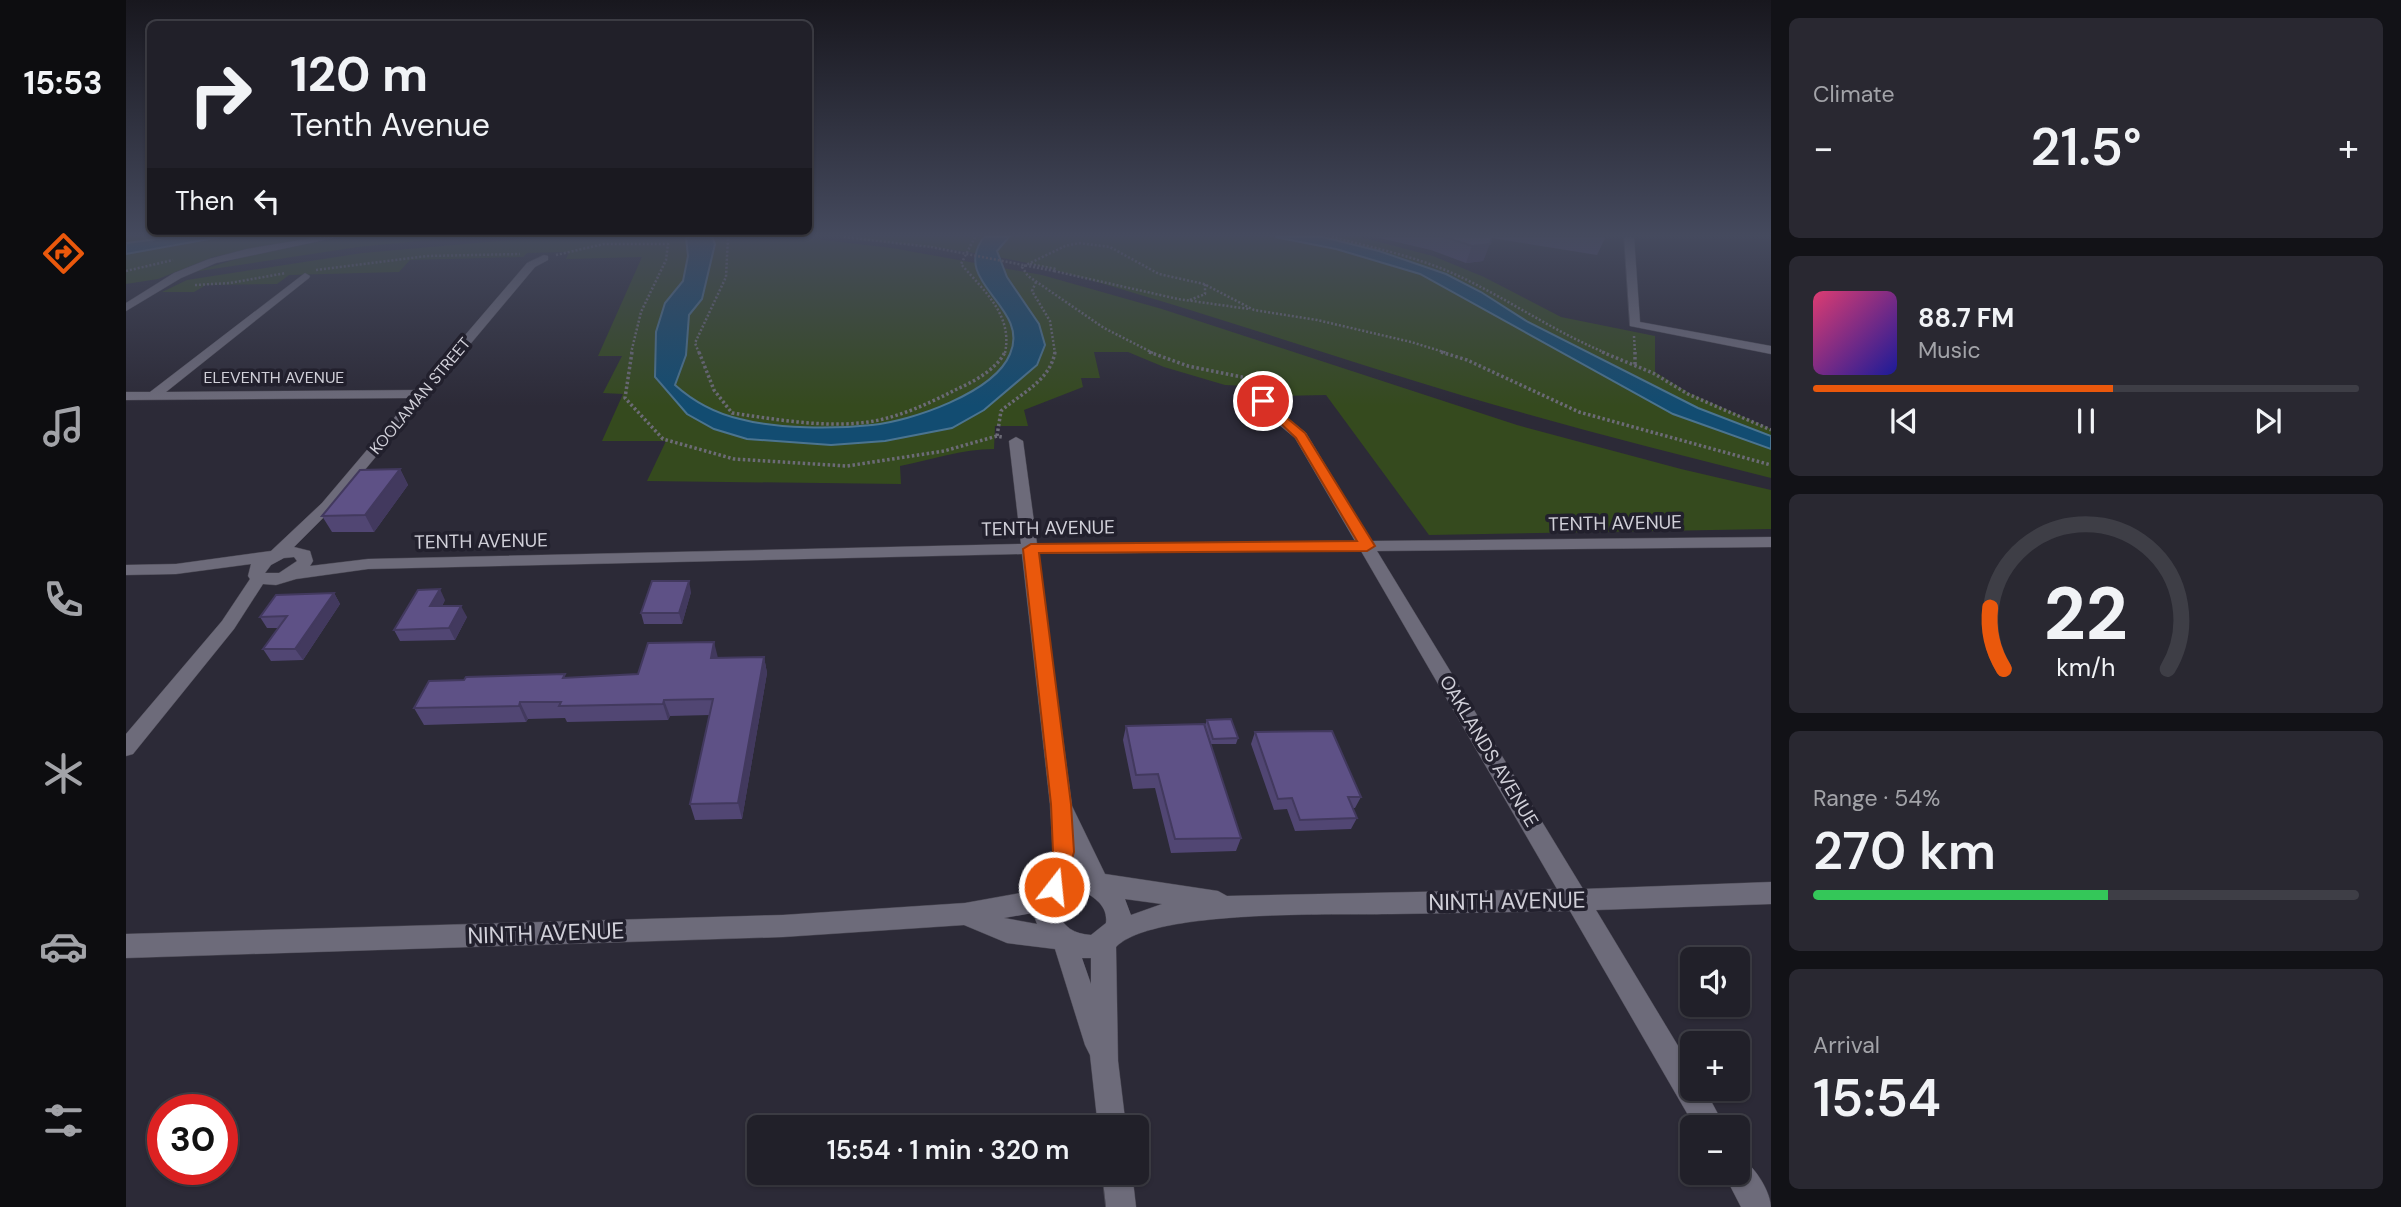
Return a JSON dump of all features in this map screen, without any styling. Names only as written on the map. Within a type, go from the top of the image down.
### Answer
[{"type":"street","points":[[130,305],[148,293]]},
{"type":"street","points":[[153,396],[284,293]]},
{"type":"street","name":"KOOLAMAN STREET","points":[[263,577],[261,564],[275,555],[327,506],[507,293]]},
{"type":"street","points":[[1632,293],[1634,327],[1771,350]]},
{"type":"street","name":"OAKLANDS AVENUE","points":[[1256,385],[1269,410],[1301,436],[1704,1115]]},
{"type":"street","name":"ELEVENTH AVENUE","points":[[126,396],[422,394]]},
{"type":"street","points":[[1016,441],[1061,804],[1064,852],[1050,893],[1047,921],[1063,940],[1104,1061]]},
{"type":"street","name":"KOOLAMAN STREET","points":[[293,574],[303,565],[303,555],[327,506]]},
{"type":"street","name":"TENTH AVENUE","points":[[263,577],[368,564],[1031,549],[1771,542]]},
{"type":"street","points":[[126,570],[176,569],[275,555]]},
{"type":"street","name":"TENTH AVENUE","points":[[275,555],[303,555],[368,564]]},
{"type":"street","points":[[126,748],[228,625],[267,590],[263,577],[176,569]]},
{"type":"street","points":[[1061,804],[1097,884]]},
{"type":"street","points":[[1050,893],[1066,880],[1082,878],[1109,893],[1116,905],[1118,919],[1109,936],[1104,1061],[1111,1115]]},
{"type":"street","name":"NINTH AVENUE","points":[[1097,884],[1242,905]]},
{"type":"street","name":"NINTH AVENUE","points":[[126,946],[783,926],[965,914],[1050,893]]},
{"type":"street","name":"NINTH AVENUE","points":[[1109,936],[1160,916],[1242,905],[1576,900],[1771,893]]},
{"type":"street","name":"NINTH AVENUE","points":[[965,914],[1007,931],[1063,940]]},
{"type":"street","points":[[1063,940],[1091,946],[1109,936]]},
{"type":"street","points":[[1118,1185],[1121,1207]]},
{"type":"street","points":[[1745,1185],[1758,1207]]},
{"type":"path","points":[[649,293],[633,338],[625,398],[663,439],[734,460],[846,466],[944,451],[997,436],[1016,441]]},
{"type":"path","points":[[718,293],[695,342],[714,390],[732,413],[774,419],[862,423],[938,400],[986,373],[1004,355],[1007,330],[986,293]]},
{"type":"path","points":[[997,436],[1001,411],[1046,375],[1054,358],[1057,342],[1046,311],[1034,293]]},
{"type":"path","points":[[1052,293],[1102,328],[1147,350],[1188,366],[1245,377],[1256,385]]},
{"type":"path","points":[[1157,293],[1317,320],[1411,342],[1467,360],[1579,412],[1771,465]]},
{"type":"path","points":[[1188,300],[1205,293]]},
{"type":"path","points":[[1222,293],[1254,310]]},
{"type":"path","points":[[1495,293],[1567,337],[1636,366],[1688,394],[1771,430]]},
{"type":"path","points":[[1634,327],[1636,366]]},
{"type":"green space","points":[[626,293],[1107,293],[1517,425],[1771,490],[1771,529],[1429,535],[1326,395],[1278,396],[1273,387],[1225,385],[1164,367],[1128,352],[1094,352],[1100,378],[1081,378],[1083,387],[1024,410],[1028,426],[995,426],[994,449],[958,453],[900,466],[901,484],[647,481],[666,441],[602,441],[623,394],[603,393],[622,356],[598,356]]},
{"type":"green space","points":[[1134,293],[1515,293],[1561,317],[1655,336],[1655,372],[1689,393],[1771,429],[1771,478],[1464,396]]},
{"type":"water","points":[[673,293],[703,293],[689,315],[686,355],[675,385],[690,397],[722,414],[788,426],[872,425],[908,418],[970,393],[1001,368],[1010,354],[1013,337],[1010,322],[991,293],[1018,293],[1039,324],[1045,345],[1037,365],[984,410],[952,428],[885,441],[831,445],[747,439],[714,429],[687,414],[655,377],[656,332],[665,303]]},
{"type":"water","points":[[1455,293],[1483,293],[1528,322],[1698,408],[1771,436],[1771,449],[1673,414]]},
{"type":"building","points":[[400,469],[365,515],[322,516],[360,470]]},
{"type":"building","points":[[652,581],[689,581],[679,613],[641,613]]},
{"type":"building","points":[[440,589],[430,606],[461,606],[449,628],[394,630],[418,590]]},
{"type":"building","points":[[334,593],[295,649],[263,649],[287,616],[260,617],[276,595]]},
{"type":"building","points":[[714,642],[711,658],[764,657],[738,803],[690,804],[713,699],[664,700],[663,704],[559,706],[561,702],[520,702],[519,706],[414,708],[429,681],[464,680],[466,677],[565,674],[563,678],[638,674],[648,643]]},
{"type":"building","points":[[1231,719],[1238,738],[1213,739],[1207,720]]},
{"type":"building","points":[[1204,724],[1241,838],[1175,839],[1158,774],[1136,775],[1126,726]]},
{"type":"building","points":[[1332,731],[1361,797],[1348,797],[1357,818],[1300,820],[1292,798],[1278,799],[1255,732]]},
{"type":"route","points":[[1054,887],[1064,852],[1061,804],[1031,549],[1367,546],[1301,436],[1294,427],[1269,410],[1263,401]]}]
